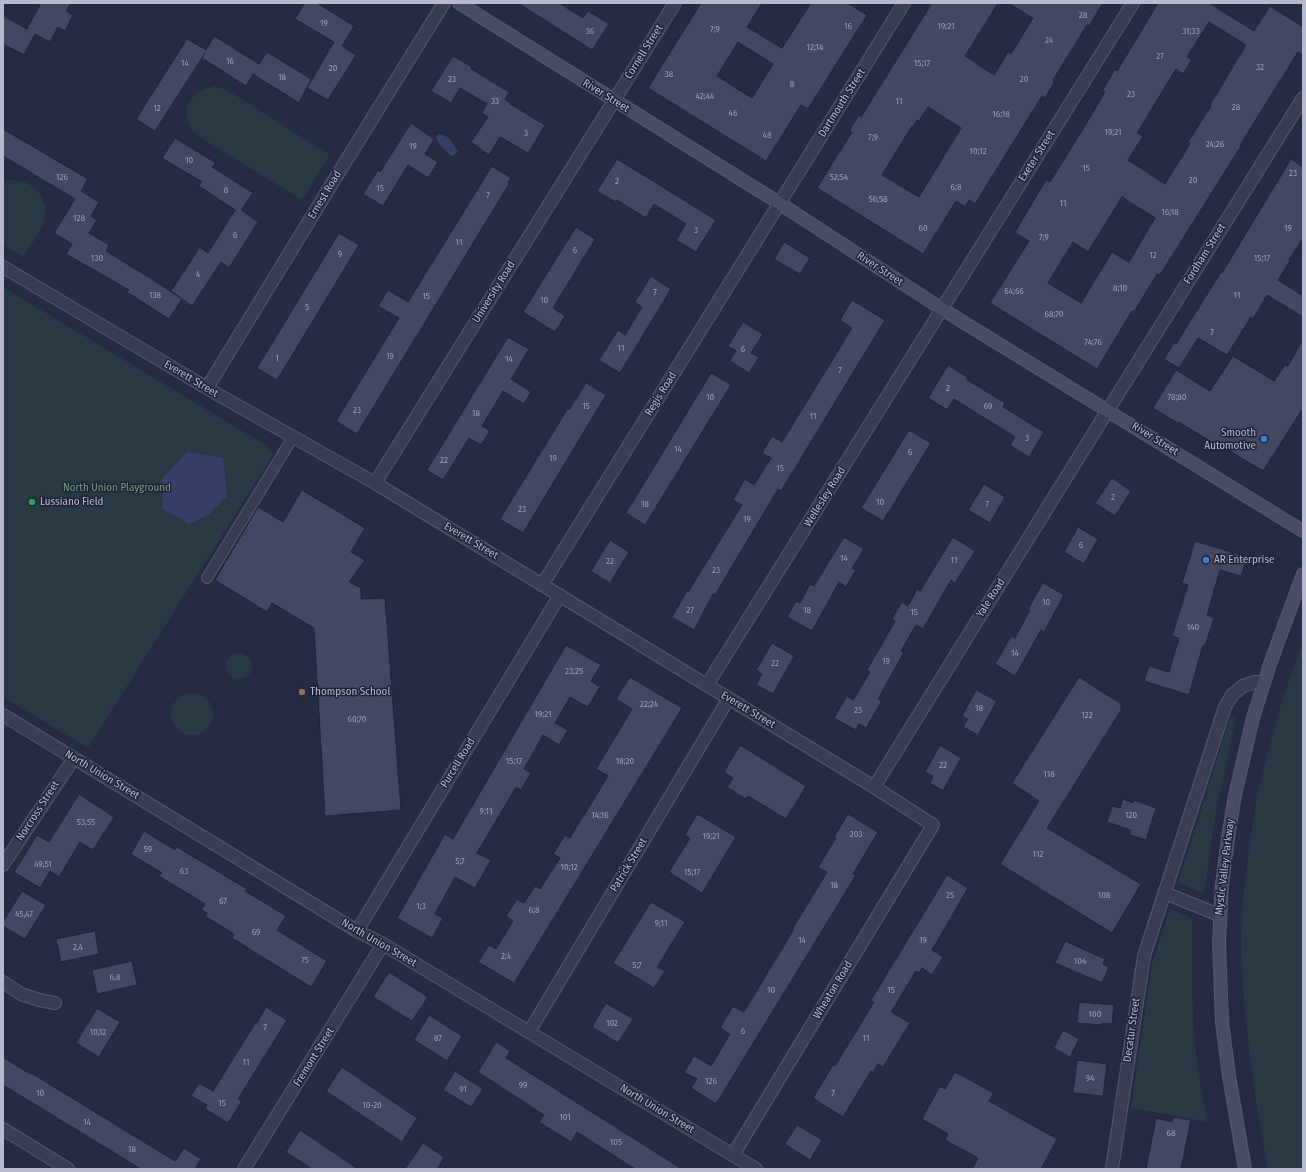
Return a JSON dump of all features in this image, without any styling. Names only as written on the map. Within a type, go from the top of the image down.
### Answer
[{"type":"street","name":"Ernest Road","points":[[206,388],[444,3]]},
{"type":"street","name":"River Street","points":[[459,3],[780,204],[942,309],[1303,531]]},
{"type":"street","name":"Cornell Street","points":[[614,101],[675,3]]},
{"type":"street","name":"Dartmouth Street","points":[[780,204],[904,3]]},
{"type":"street","name":"Exeter Street","points":[[942,309],[1132,3]]},
{"type":"street","name":"Fordham Street","points":[[1108,410],[1303,98]]},
{"type":"street","name":"University Road","points":[[375,483],[614,101]]},
{"type":"street","name":"Regis Road","points":[[542,585],[780,204]]},
{"type":"street","name":"Everett Street","points":[[3,267],[206,388],[375,483],[729,698],[933,825]]},
{"type":"street","name":"Wellesley Road","points":[[707,685],[942,309]]},
{"type":"street","name":"Yale Road","points":[[874,787],[1108,410]]},
{"type":"street","name":"Mystic Valley Parkway","points":[[1245,1169],[1230,1083],[1223,1028],[1219,915],[1224,861],[1235,795],[1252,723],[1264,682],[1303,574]]},
{"type":"street","name":"Purcell Road","points":[[357,930],[560,595]]},
{"type":"street","name":"Decatur Street","points":[[1112,1169],[1142,963],[1225,707],[1232,695],[1237,690],[1249,684],[1264,682]]},
{"type":"street","name":"Patrick Street","points":[[529,1032],[729,698]]},
{"type":"street","name":"North Union Street","points":[[3,715],[357,930],[383,944],[756,1169]]},
{"type":"street","name":"Norcross Street","points":[[3,865],[74,758]]},
{"type":"street","name":"Wheaton Road","points":[[733,1155],[933,825]]},
{"type":"street","points":[[1164,893],[1219,915]]},
{"type":"street","name":"Fremont Street","points":[[244,1169],[383,944]]},
{"type":"street","points":[[3,982],[21,994],[55,1003]]},
{"type":"street","points":[[3,1129],[68,1169]]},
{"type":"lane","points":[[207,578],[294,437]]},
{"type":"green space","points":[[215,86],[227,90],[330,155],[302,200],[192,131],[187,117],[187,108],[190,100],[199,91]]},
{"type":"green space","points":[[3,181],[22,181],[36,189],[45,206],[44,224],[24,257],[3,245]]},
{"type":"green space","name":"North Union Playground","points":[[3,287],[264,444],[274,453],[88,748],[3,697]]},
{"type":"green space","points":[[1303,641],[1303,1169],[1268,1169],[1254,1089],[1245,1015],[1241,947],[1242,917],[1245,878],[1256,801],[1283,698]]},
{"type":"green space","points":[[239,653],[248,657],[252,666],[248,675],[239,679],[230,675],[226,666],[230,657]]},
{"type":"green space","points":[[188,693],[196,693],[204,696],[210,702],[213,714],[210,726],[204,732],[196,735],[188,735],[180,732],[174,726],[171,718],[171,710],[174,702],[180,696]]},
{"type":"green space","points":[[1232,716],[1235,717],[1236,720],[1216,811],[1204,894],[1178,883],[1230,718]]},
{"type":"green space","points":[[1170,909],[1192,918],[1194,1036],[1207,1122],[1131,1108],[1152,964]]},
{"type":"water","points":[[438,134],[448,137],[458,152],[452,156],[443,148],[436,137]]},
{"type":"water","points":[[187,452],[223,458],[227,496],[208,515],[189,524],[163,509],[162,479]]},
{"type":"building","points":[[41,3],[71,3],[66,11],[73,15],[65,31],[58,27],[50,42],[35,34],[24,55],[3,44],[3,16],[27,29]]},
{"type":"building","points":[[305,3],[317,3],[354,26],[342,46],[356,55],[328,100],[307,88],[334,42],[295,19]]},
{"type":"building","points":[[518,3],[559,3],[583,18],[588,11],[609,24],[592,50]]},
{"type":"building","points":[[701,3],[762,3],[747,27],[782,48],[811,3],[847,3],[867,15],[808,109],[801,105],[766,161],[648,88]],"holes":[[[738,42],[773,64],[752,98],[717,76]]]},
{"type":"building","points":[[932,3],[998,3],[965,56],[994,75],[1008,52],[1011,54],[1033,18],[1008,3],[1103,3],[1089,26],[1087,25],[1053,80],[1055,81],[1045,98],[1042,96],[975,204],[969,200],[965,207],[956,201],[923,254],[817,188],[852,132],[849,131],[859,115],[861,117]],"holes":[[[928,107],[961,128],[919,197],[882,175],[912,126],[913,127],[917,120],[919,121]]]},
{"type":"building","points":[[1158,3],[1209,3],[1254,31],[1270,6],[1303,27],[1303,55],[1298,52],[1160,275],[1157,274],[1134,312],[1132,311],[1097,369],[990,303],[1029,241],[1015,232],[1046,180],[1050,182],[1083,129],[1105,92],[1102,91],[1115,69],[1117,71]],"holes":[[[1209,22],[1246,45],[1210,105],[1211,106],[1188,142],[1190,144],[1165,184],[1128,160],[1143,136],[1137,133],[1176,69],[1183,74],[1192,60],[1187,57]],[[1122,197],[1155,218],[1129,262],[1112,252],[1081,303],[1048,283],[1073,242],[1088,252]]]},
{"type":"building","points":[[214,36],[259,64],[267,52],[311,79],[299,103],[253,74],[246,86],[202,58],[205,53],[155,131],[136,119],[187,39],[206,50]]},
{"type":"building","points":[[453,56],[472,67],[471,69],[509,92],[505,100],[545,125],[528,153],[500,137],[489,155],[471,142],[488,117],[482,113],[487,104],[460,88],[451,103],[431,91]]},
{"type":"building","points":[[411,123],[434,139],[425,154],[438,162],[428,178],[408,165],[383,206],[363,194],[378,170],[380,172]]},
{"type":"building","points":[[3,129],[88,179],[81,191],[99,202],[91,216],[97,220],[89,233],[109,245],[106,251],[182,299],[169,319],[127,292],[129,290],[66,254],[72,244],[54,233],[75,199],[3,156]]},
{"type":"building","points":[[175,138],[216,163],[212,167],[253,193],[241,210],[258,222],[229,268],[221,262],[192,306],[171,291],[200,247],[208,253],[235,210],[199,186],[202,182],[162,158]]},
{"type":"building","points":[[617,159],[716,220],[696,252],[676,240],[686,224],[654,204],[646,218],[617,200],[616,202],[597,191]]},
{"type":"building","points":[[1291,159],[1303,167],[1303,238],[1278,280],[1303,296],[1303,317],[1267,295],[1253,319],[1251,317],[1227,355],[1198,338],[1179,368],[1164,359],[1174,343],[1176,344],[1221,272],[1222,273]]},
{"type":"building","points":[[492,166],[511,178],[508,183],[509,184],[357,434],[336,421],[399,318],[378,306],[388,290],[408,302]]},
{"type":"building","points":[[576,227],[595,239],[553,308],[565,316],[555,332],[523,312]]},
{"type":"building","points":[[339,233],[359,245],[277,380],[257,368]]},
{"type":"building","points":[[784,242],[810,258],[800,274],[774,259]]},
{"type":"building","points":[[651,276],[671,289],[620,373],[599,360],[618,330],[625,335],[642,307],[635,302]]},
{"type":"building","points":[[852,300],[885,320],[781,491],[778,489],[715,595],[713,594],[694,630],[672,617],[742,505],[733,500],[745,479],[754,485],[771,458],[762,453],[772,436],[782,442],[852,328],[840,320]]},
{"type":"building","points":[[743,322],[763,334],[751,353],[759,357],[749,373],[730,361],[736,351],[728,346]]},
{"type":"building","points":[[508,337],[529,349],[511,379],[531,392],[524,404],[503,391],[482,426],[490,431],[481,445],[469,438],[443,480],[427,470]]},
{"type":"building","points":[[1303,339],[1303,408],[1263,471],[1222,446],[1221,448],[1153,408],[1176,370],[1210,391],[1233,356],[1274,381],[1285,365],[1288,366]]},
{"type":"building","points":[[948,365],[967,377],[966,379],[1005,403],[1003,407],[1044,432],[1029,457],[1010,445],[1015,437],[954,399],[947,410],[928,398]]},
{"type":"building","points":[[711,373],[731,385],[645,525],[626,513]]},
{"type":"building","points":[[586,383],[606,395],[523,533],[500,519],[568,408],[569,410]]},
{"type":"building","points":[[909,430],[931,443],[883,521],[861,508]]},
{"type":"building","points":[[1112,478],[1131,491],[1115,516],[1095,503]]},
{"type":"building","points":[[984,484],[1005,497],[990,523],[968,510]]},
{"type":"building","points":[[302,490],[365,528],[351,552],[365,560],[349,582],[361,588],[361,599],[385,598],[401,810],[325,816],[314,628],[272,603],[267,612],[215,580],[258,507],[283,522]]},
{"type":"building","points":[[1078,527],[1098,539],[1084,564],[1064,552]]},
{"type":"building","points":[[844,537],[864,549],[852,568],[856,570],[846,587],[839,582],[812,631],[787,617],[796,601],[800,603],[810,584],[814,586]]},
{"type":"building","points":[[953,537],[975,551],[955,583],[951,580],[923,629],[916,625],[901,651],[904,652],[878,699],[882,701],[866,728],[859,724],[856,730],[834,718],[847,696],[853,700],[870,672],[867,670],[895,621],[892,619],[902,602],[908,606],[917,589],[920,591]]},
{"type":"building","points":[[610,540],[629,552],[610,583],[591,571]]},
{"type":"building","points":[[1195,541],[1247,557],[1241,576],[1220,570],[1207,615],[1214,618],[1205,646],[1203,645],[1189,695],[1144,681],[1149,666],[1169,672],[1179,638],[1172,636],[1188,585],[1182,583]]},
{"type":"building","points":[[1043,583],[1064,595],[1044,632],[1041,630],[1015,676],[995,664],[1011,636],[1015,638],[1030,610],[1028,609]]},
{"type":"building","points":[[772,643],[794,656],[773,694],[756,685],[762,674],[756,670]]},
{"type":"building","points":[[566,645],[601,665],[591,681],[600,687],[588,707],[570,697],[555,723],[568,730],[559,745],[543,735],[524,769],[531,773],[521,790],[516,787],[477,853],[491,860],[475,888],[455,877],[435,914],[443,918],[432,938],[397,918],[445,834],[453,839]]},
{"type":"building","points":[[630,677],[682,708],[514,983],[478,962],[489,945],[496,949],[513,921],[506,916],[517,899],[524,903],[535,886],[540,889],[560,858],[553,854],[565,835],[570,838],[608,776],[596,769],[632,709],[616,699]]},
{"type":"building","points":[[1079,677],[1121,704],[1121,710],[1047,828],[1141,884],[1112,933],[1000,864],[1039,801],[1012,783]]},
{"type":"building","points":[[976,690],[997,701],[978,735],[963,727],[968,719],[962,716]]},
{"type":"building","points":[[740,745],[806,786],[786,819],[748,796],[746,799],[727,787],[733,778],[724,772]]},
{"type":"building","points":[[940,745],[961,758],[943,791],[930,783],[933,776],[925,772]]},
{"type":"building","points":[[79,794],[114,817],[93,850],[80,842],[59,877],[50,871],[40,888],[14,872],[37,835],[49,842]]},
{"type":"building","points":[[1123,799],[1133,803],[1134,800],[1156,808],[1146,840],[1129,835],[1131,830],[1107,822],[1112,806],[1120,808]]},
{"type":"building","points":[[697,814],[736,837],[702,893],[669,872],[690,838],[685,835]]},
{"type":"building","points":[[848,814],[878,832],[853,874],[856,875],[716,1104],[691,1088],[697,1079],[684,1072],[694,1056],[711,1066],[730,1034],[720,1028],[733,1006],[744,1012],[794,929],[793,928],[827,872],[818,867],[836,838],[834,837]]},
{"type":"building","points":[[144,831],[175,850],[177,847],[247,889],[245,891],[286,916],[277,930],[327,961],[311,987],[232,938],[234,934],[205,916],[207,913],[201,910],[205,904],[159,876],[162,873],[131,854]]},
{"type":"building","points":[[947,875],[968,888],[932,950],[943,957],[932,975],[922,968],[919,973],[916,971],[891,1012],[910,1023],[883,1067],[878,1064],[873,1072],[871,1071],[843,1117],[813,1098],[833,1065],[835,1066],[874,1002],[871,1000]]},
{"type":"building","points":[[22,891],[46,905],[25,939],[3,926],[3,922]]},
{"type":"building","points":[[651,902],[685,922],[657,967],[665,971],[654,988],[613,963]]},
{"type":"building","points":[[95,931],[99,954],[61,962],[56,939]]},
{"type":"building","points":[[1065,941],[1105,959],[1103,964],[1109,967],[1102,983],[1055,963]]},
{"type":"building","points":[[132,961],[137,985],[97,994],[92,970]]},
{"type":"building","points":[[389,972],[428,997],[412,1021],[373,997]]},
{"type":"building","points":[[1079,1002],[1114,1005],[1112,1024],[1102,1023],[1102,1025],[1077,1023]]},
{"type":"building","points":[[606,1003],[633,1019],[618,1043],[592,1027]]},
{"type":"building","points":[[266,1007],[287,1020],[238,1099],[242,1101],[228,1123],[205,1109],[207,1105],[191,1096],[199,1083],[213,1091]]},
{"type":"building","points":[[97,1008],[120,1022],[99,1057],[76,1043]]},
{"type":"building","points":[[429,1015],[462,1036],[447,1061],[414,1040]]},
{"type":"building","points":[[1063,1030],[1079,1039],[1070,1057],[1054,1048]]},
{"type":"building","points":[[496,1042],[510,1051],[506,1058],[682,1169],[635,1169],[577,1132],[571,1142],[539,1122],[544,1115],[478,1072]]},
{"type":"building","points":[[3,1057],[175,1161],[184,1148],[201,1159],[195,1169],[141,1169],[3,1085]]},
{"type":"building","points":[[1077,1060],[1107,1064],[1103,1096],[1073,1093]]},
{"type":"building","points":[[342,1067],[417,1118],[402,1142],[326,1091]]},
{"type":"building","points":[[455,1071],[483,1089],[471,1107],[443,1090]]},
{"type":"building","points":[[955,1072],[994,1093],[989,1101],[1057,1139],[1041,1169],[972,1169],[978,1158],[945,1140],[948,1134],[922,1119],[940,1086],[945,1089]]},
{"type":"building","points":[[1173,1117],[1191,1120],[1181,1169],[1146,1169],[1156,1118],[1172,1122]]},
{"type":"building","points":[[797,1125],[822,1140],[810,1160],[785,1144]]},
{"type":"building","points":[[300,1130],[358,1169],[312,1169],[286,1152]]},
{"type":"building","points":[[423,1143],[444,1157],[437,1169],[405,1169]]},
{"type":"place","name":"Smooth Automotive","points":[[1264,439]]},
{"type":"place","name":"Lussiano Field","points":[[32,502]]},
{"type":"place","name":"AR Enterprise","points":[[1206,560]]},
{"type":"place","name":"Thompson School","points":[[302,692]]}]
